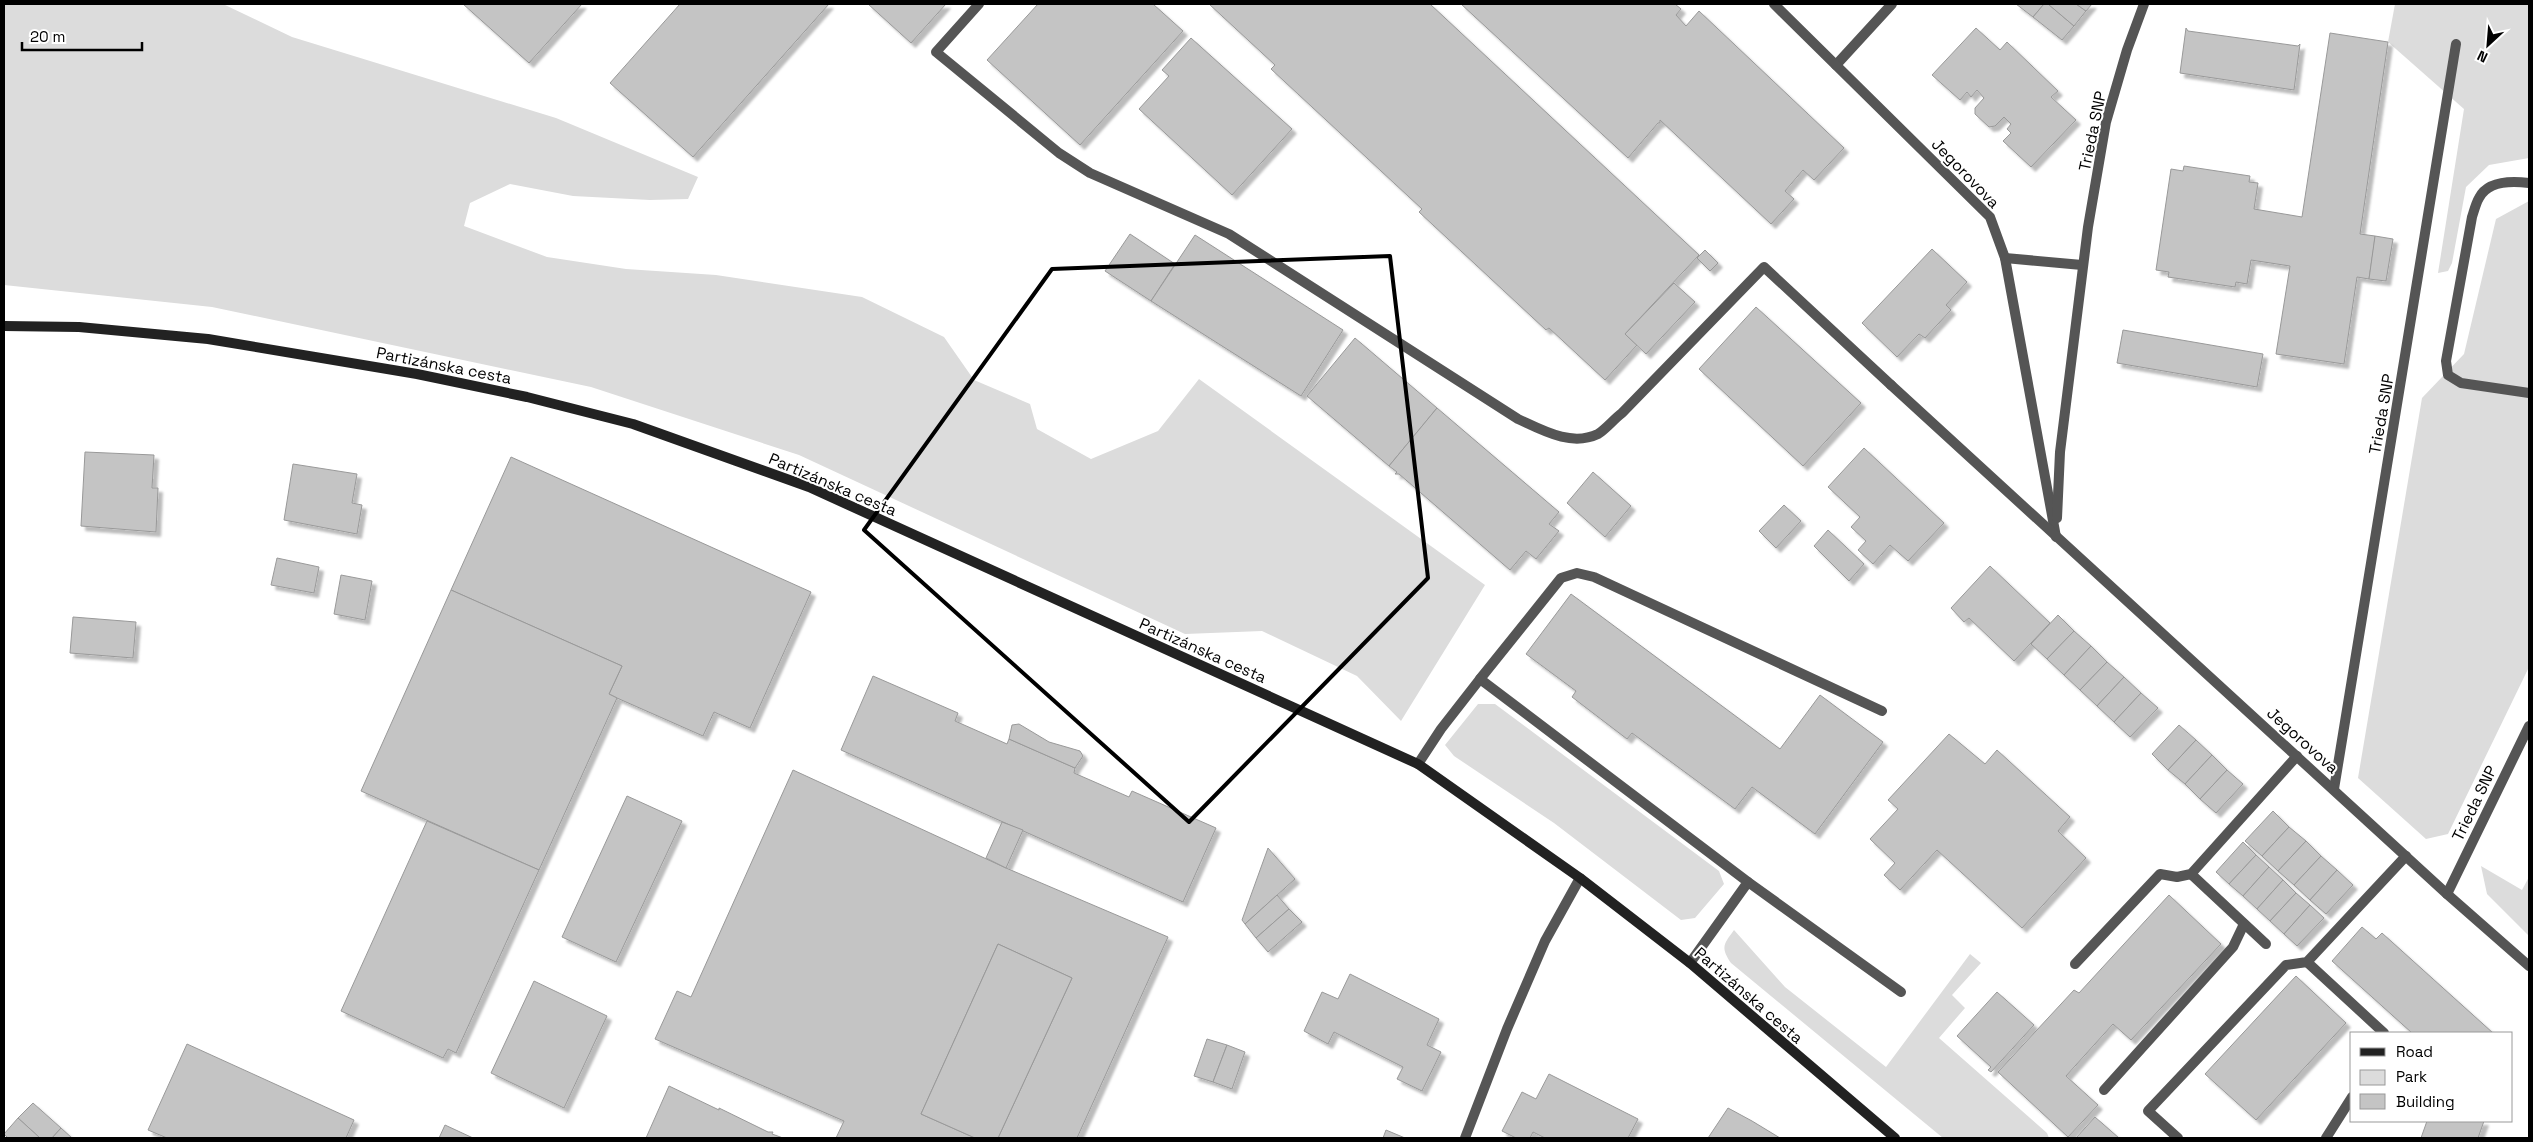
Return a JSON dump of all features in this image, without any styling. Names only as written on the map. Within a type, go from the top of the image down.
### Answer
[{"type":"street","name":"Jegorovova","points":[[979,4],[936,52],[1059,154],[1090,172],[1229,234],[1518,419],[1552,435],[1574,439],[1598,434],[1622,413],[1764,267],[2056,537],[2447,894],[2529,966]]},
{"type":"street","name":"Jegorovova","points":[[1774,4],[1990,217],[2005,258],[2056,537]]},
{"type":"street","points":[[1836,65],[1892,4]]},
{"type":"street","name":"Trieda SNP","points":[[2056,537],[2060,452],[2082,265],[2106,122],[2127,50],[2144,4]]},
{"type":"street","name":"Trieda SNP","points":[[2334,789],[2456,44]]},
{"type":"street","points":[[2529,183],[2511,180],[2492,186],[2479,196],[2472,217],[2446,361],[2448,374],[2461,382],[2529,393]]},
{"type":"street","points":[[2005,258],[2082,265]]},
{"type":"street","name":"Partizánska cesta","points":[[4,326],[80,327],[208,339],[417,374],[527,397],[633,424],[808,487],[1418,764],[1580,878],[1690,963],[1896,1138]]},
{"type":"street","points":[[1418,764],[1441,729],[1561,578],[1577,573],[1594,577],[1882,711]]},
{"type":"street","points":[[1480,679],[1748,882],[1901,992]]},
{"type":"street","name":"Trieda SNP","points":[[2447,894],[2529,726]]},
{"type":"street","points":[[2075,964],[2160,874],[2177,877],[2191,874],[2297,756]]},
{"type":"street","points":[[2178,1138],[2148,1111],[2286,965],[2307,962],[2406,856]]},
{"type":"street","points":[[2191,874],[2266,944]]},
{"type":"street","points":[[1465,1138],[1507,1029],[1545,941],[1580,878]]},
{"type":"street","points":[[1690,963],[1748,882]]},
{"type":"street","points":[[2104,1090],[2233,947],[2244,924]]},
{"type":"street","points":[[2307,962],[2383,1032]]},
{"type":"street","points":[[2326,1138],[2350,1100]]},
{"type":"highlighted area","points":[[1390,256],[1428,578],[1189,822],[864,530],[1052,269]]},
{"type":"green space","points":[[4,4],[223,4],[292,37],[556,118],[698,177],[688,199],[650,200],[573,196],[510,184],[470,203],[464,226],[547,257],[626,269],[716,275],[862,297],[944,337],[974,380],[1030,404],[1037,429],[1091,459],[1158,431],[1199,379],[1485,585],[1401,721],[1357,676],[1262,631],[1185,634],[799,455],[591,387],[212,307],[4,285]]},
{"type":"green space","points":[[2395,4],[2529,4],[2529,158],[2489,165],[2466,187],[2452,263],[2448,271],[2438,273],[2464,109],[2388,42]]},
{"type":"green space","points":[[2529,201],[2529,667],[2448,834],[2426,839],[2358,778],[2422,398],[2464,354],[2496,219]]},
{"type":"green space","points":[[1478,704],[1495,704],[1719,871],[1724,884],[1695,918],[1681,920],[1554,823],[1454,756],[1445,745]]},
{"type":"green space","points":[[2481,866],[2522,890],[2529,877],[2529,936],[2487,894]]},
{"type":"green space","points":[[1734,930],[1785,987],[1886,1067],[1970,954],[1981,963],[1952,995],[1965,1008],[1939,1038],[2047,1133],[2049,1138],[1943,1138],[1731,963],[1724,949]]},
{"type":"building","points":[[463,4],[582,4],[529,63]]},
{"type":"building","points":[[680,4],[829,4],[693,157],[610,83]]},
{"type":"building","points":[[868,4],[946,4],[911,43]]},
{"type":"building","points":[[1038,4],[1153,4],[1183,31],[1080,145],[987,60]]},
{"type":"building","points":[[1209,4],[1430,4],[1699,255],[1625,334],[1637,345],[1605,380],[1549,328],[1546,330],[1419,212],[1422,209],[1271,69],[1275,65]]},
{"type":"building","points":[[1461,4],[1675,4],[1681,9],[1676,15],[1686,26],[1699,11],[1844,148],[1814,180],[1803,170],[1785,191],[1794,199],[1771,224],[1660,120],[1660,123],[1628,158]]},
{"type":"building","points":[[2016,4],[2044,4],[2033,17]]},
{"type":"building","points":[[2044,4],[2048,4],[2074,26],[2062,40],[2033,17]]},
{"type":"building","points":[[2048,4],[2076,4],[2086,11],[2074,26]]},
{"type":"building","points":[[2076,4],[2092,4],[2086,11]]},
{"type":"building","points":[[1976,28],[2000,50],[2007,42],[2058,91],[2051,97],[2076,120],[2031,167],[2003,141],[2011,133],[2007,129],[2011,124],[2004,117],[1995,126],[1989,127],[1975,114],[1975,108],[1984,98],[1977,90],[1971,97],[1967,92],[1960,100],[1932,75]]},
{"type":"building","points":[[2186,28],[2188,31],[2298,46],[2300,44],[2294,90],[2180,73]]},
{"type":"building","points":[[2330,33],[2388,42],[2360,234],[2375,236],[2374,246],[2369,279],[2357,277],[2344,364],[2276,354],[2290,266],[2251,260],[2247,284],[2236,282],[2235,287],[2168,277],[2169,272],[2156,270],[2171,169],[2183,171],[2184,166],[2250,176],[2249,182],[2258,183],[2254,209],[2302,217]]},
{"type":"building","points":[[1191,38],[1292,129],[1232,195],[1139,109],[1169,76],[1162,70]]},
{"type":"building","points":[[1130,234],[1175,264],[1151,301],[1105,271]]},
{"type":"building","points":[[1195,235],[1343,330],[1301,396],[1151,301]]},
{"type":"building","points":[[2375,236],[2393,239],[2386,281],[2369,279]]},
{"type":"building","points":[[1932,249],[1967,282],[1946,305],[1951,310],[1925,338],[1919,334],[1897,357],[1862,323]]},
{"type":"building","points":[[1705,250],[1718,263],[1710,271],[1697,258]]},
{"type":"building","points":[[1674,283],[1695,302],[1646,354],[1625,334]]},
{"type":"building","points":[[1756,307],[1861,403],[1803,466],[1699,369]]},
{"type":"building","points":[[2123,330],[2263,354],[2257,387],[2117,363]]},
{"type":"building","points":[[1355,338],[1437,408],[1389,466],[1307,396]]},
{"type":"building","points":[[1437,408],[1559,512],[1549,524],[1559,531],[1536,559],[1526,551],[1510,570],[1399,474],[1395,474],[1397,472],[1389,466]]},
{"type":"building","points":[[1864,448],[1944,523],[1908,561],[1890,545],[1873,564],[1858,550],[1866,541],[1851,527],[1860,517],[1828,487]]},
{"type":"building","points":[[85,452],[154,455],[152,488],[158,488],[156,532],[81,526]]},
{"type":"building","points":[[511,457],[811,592],[750,728],[714,712],[703,736],[617,698],[609,694],[622,666],[451,590]]},
{"type":"building","points":[[293,464],[357,474],[352,503],[362,505],[357,534],[284,520]]},
{"type":"building","points":[[1593,472],[1631,506],[1605,537],[1567,503]]},
{"type":"building","points":[[1784,505],[1801,521],[1776,548],[1759,531]]},
{"type":"building","points":[[1828,530],[1864,564],[1849,581],[1814,546]]},
{"type":"building","points":[[277,558],[319,567],[314,593],[271,585]]},
{"type":"building","points":[[1990,566],[2050,623],[2014,661],[1969,618],[1964,622],[1951,608]]},
{"type":"building","points":[[341,575],[372,581],[365,620],[334,614]]},
{"type":"building","points":[[451,590],[622,666],[609,694],[617,698],[539,870],[361,791]]},
{"type":"building","points":[[1571,594],[1780,749],[1820,695],[1883,742],[1815,834],[1752,787],[1735,809],[1632,733],[1627,739],[1572,697],[1576,691],[1526,654]]},
{"type":"building","points":[[2058,615],[2074,631],[2047,659],[2031,644]]},
{"type":"building","points":[[73,617],[136,622],[133,658],[70,653]]},
{"type":"building","points":[[2074,631],[2091,646],[2064,675],[2047,659]]},
{"type":"building","points":[[2091,646],[2107,662],[2080,690],[2064,675]]},
{"type":"building","points":[[2107,662],[2124,677],[2097,706],[2080,690]]},
{"type":"building","points":[[873,676],[958,713],[955,721],[1007,744],[1009,739],[1075,768],[1074,773],[1129,797],[1132,791],[1216,828],[1183,902],[841,750]]},
{"type":"building","points":[[2124,677],[2141,693],[2114,722],[2097,706]]},
{"type":"building","points":[[2141,693],[2158,708],[2130,737],[2114,722]]},
{"type":"building","points":[[1019,724],[1049,742],[1080,751],[1083,756],[1075,768],[1009,739],[1012,725]]},
{"type":"building","points":[[2179,725],[2196,740],[2168,770],[2152,754]]},
{"type":"building","points":[[1949,734],[1985,764],[1997,750],[2070,817],[2058,831],[2086,858],[2022,928],[1937,850],[1900,890],[1884,875],[1895,863],[1870,839],[1898,809],[1888,800]]},
{"type":"building","points":[[2196,740],[2212,755],[2185,784],[2168,770]]},
{"type":"building","points":[[2212,755],[2227,770],[2200,799],[2185,784]]},
{"type":"building","points":[[793,770],[1006,868],[1168,937],[1077,1138],[998,1138],[1072,978],[998,944],[921,1114],[975,1138],[836,1138],[844,1121],[655,1039],[677,991],[691,997]]},
{"type":"building","points":[[2227,770],[2243,784],[2216,813],[2200,799]]},
{"type":"building","points":[[627,796],[682,821],[616,962],[562,937]]},
{"type":"building","points":[[2273,811],[2289,827],[2262,856],[2245,841]]},
{"type":"building","points":[[427,821],[539,870],[456,1053],[448,1049],[443,1058],[341,1011]]},
{"type":"building","points":[[1002,822],[1023,830],[1006,868],[986,858]]},
{"type":"building","points":[[2289,827],[2306,841],[2278,871],[2262,856]]},
{"type":"building","points":[[2306,841],[2321,856],[2294,885],[2278,871]]},
{"type":"building","points":[[2243,842],[2256,855],[2229,884],[2216,872]]},
{"type":"building","points":[[1268,848],[1295,879],[1245,924],[1242,920]]},
{"type":"building","points":[[2256,855],[2269,867],[2243,896],[2229,884]]},
{"type":"building","points":[[2321,856],[2337,870],[2310,900],[2294,885]]},
{"type":"building","points":[[2269,867],[2283,880],[2257,909],[2243,896]]},
{"type":"building","points":[[2337,870],[2353,885],[2326,914],[2310,900]]},
{"type":"building","points":[[2283,880],[2296,893],[2270,921],[2257,909]]},
{"type":"building","points":[[2296,893],[2310,905],[2284,934],[2270,921]]},
{"type":"building","points":[[1277,895],[1289,909],[1256,938],[1245,924]]},
{"type":"building","points":[[2169,895],[2221,944],[2131,1040],[2113,1024],[2066,1076],[2098,1105],[2068,1137],[1998,1072],[2074,990],[2079,993]]},
{"type":"building","points":[[2310,905],[2324,918],[2297,946],[2284,934]]},
{"type":"building","points":[[1289,909],[1302,922],[1268,952],[1256,938]]},
{"type":"building","points":[[2362,927],[2376,939],[2382,933],[2492,1032],[2411,1032],[2332,961]]},
{"type":"building","points":[[998,944],[1072,978],[998,1138],[975,1138],[921,1114]]},
{"type":"building","points":[[1350,974],[1439,1019],[1427,1045],[1441,1052],[1422,1091],[1397,1079],[1403,1067],[1334,1032],[1328,1044],[1304,1031],[1322,992],[1338,999]]},
{"type":"building","points":[[2296,976],[2346,1023],[2256,1120],[2205,1074]]},
{"type":"building","points":[[534,981],[607,1016],[564,1108],[491,1073]]},
{"type":"building","points":[[1997,992],[2034,1025],[1991,1072],[1988,1070],[1991,1067],[1957,1036]]},
{"type":"building","points":[[1207,1039],[1227,1045],[1213,1082],[1194,1076]]},
{"type":"building","points":[[187,1044],[354,1120],[346,1138],[167,1138],[148,1130]]},
{"type":"building","points":[[1227,1045],[1245,1052],[1232,1089],[1213,1082]]},
{"type":"building","points":[[1549,1074],[1638,1119],[1628,1138],[1545,1138],[1533,1132],[1530,1138],[1516,1138],[1502,1131],[1522,1092],[1536,1099]]},
{"type":"building","points":[[669,1086],[768,1132],[773,1132],[772,1134],[783,1138],[646,1138]]},
{"type":"building","points":[[33,1103],[61,1128],[52,1138],[40,1138],[18,1118]]},
{"type":"building","points":[[1728,1108],[1752,1121],[1780,1138],[1708,1138]]},
{"type":"building","points":[[2095,1117],[2119,1138],[2076,1138]]},
{"type":"building","points":[[18,1118],[40,1138],[8,1138],[4,1134]]},
{"type":"building","points":[[2427,1122],[2484,1122],[2478,1138],[2421,1138]]},
{"type":"building","points":[[445,1125],[473,1138],[439,1138]]},
{"type":"building","points":[[61,1128],[72,1138],[52,1138]]},
{"type":"building","points":[[1386,1130],[1405,1138],[1383,1138]]}]
